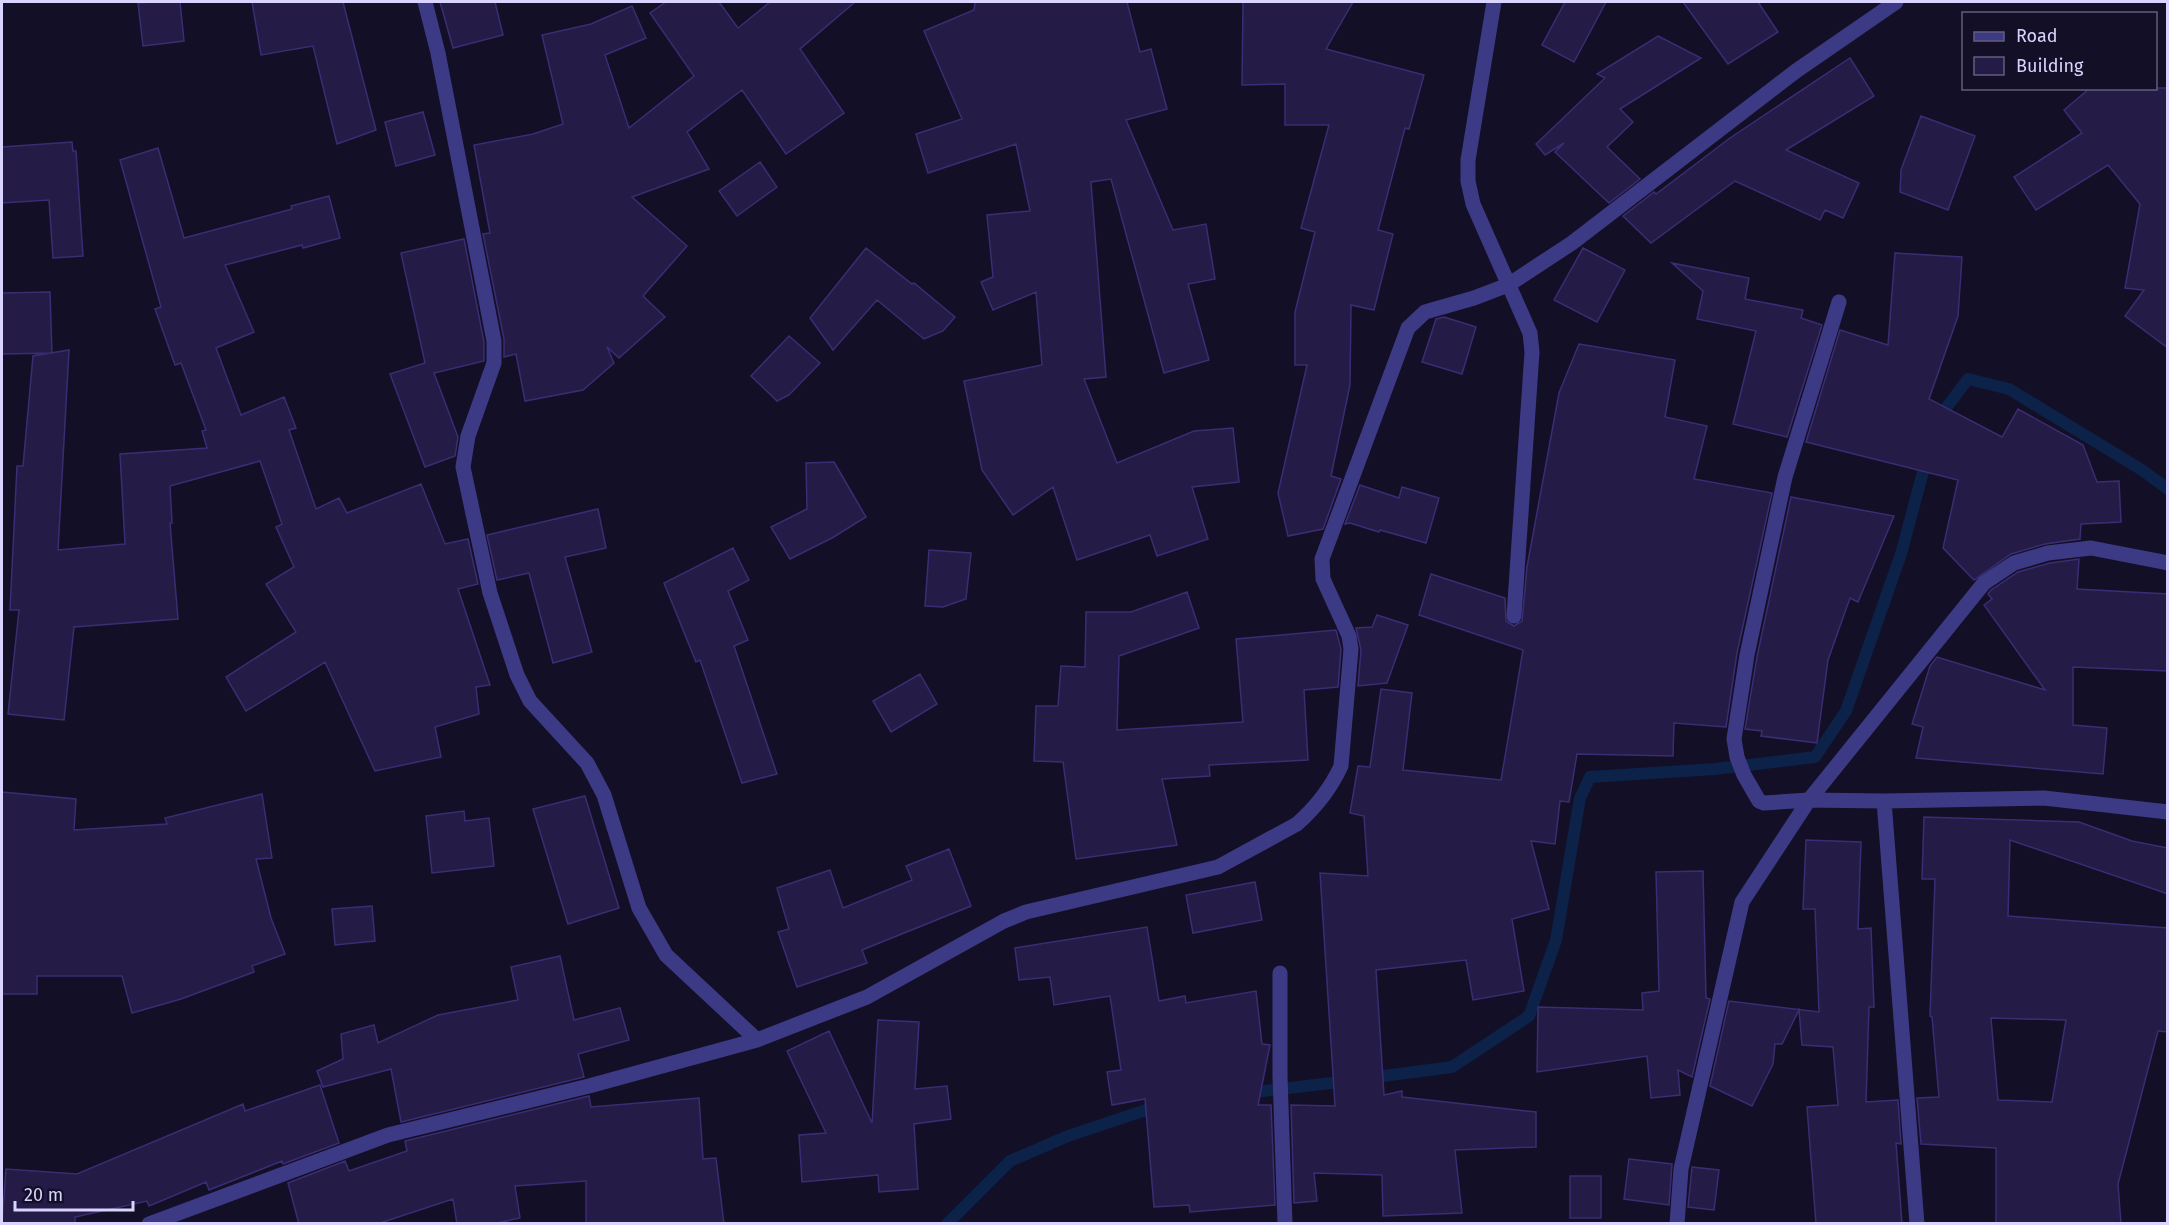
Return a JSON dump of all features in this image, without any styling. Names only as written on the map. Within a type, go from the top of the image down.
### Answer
[{"type":"street","points":[[425,2],[438,53],[494,341],[494,363],[468,436],[463,467],[490,593],[517,675],[530,701],[587,763],[604,795],[639,908],[666,956],[757,1040]]},
{"type":"street","points":[[1494,2],[1467,160],[1468,182],[1473,204],[1530,333],[1532,352],[1514,616]]},
{"type":"street","points":[[149,1224],[388,1135],[589,1086],[757,1040],[867,998],[1004,921],[1026,912],[1218,867],[1297,824],[1308,814],[1334,781],[1341,766],[1352,649],[1349,636],[1323,579],[1322,559],[1408,328],[1425,312],[1474,298],[1508,285],[1572,243],[1796,71],[1896,2]]},
{"type":"street","points":[[1839,302],[1785,477],[1747,655],[1734,740],[1737,758],[1759,801],[1764,803],[1809,800],[2044,798],[2168,812]]},
{"type":"street","points":[[1677,1224],[1681,1169],[1742,902],[1809,800],[1984,583],[2014,563],[2048,553],[2091,548],[2168,563]]},
{"type":"street","points":[[1884,801],[1917,1224]]},
{"type":"street","points":[[1280,973],[1280,1076],[1285,1224]]},
{"type":"building","points":[[180,2],[184,41],[143,46],[138,3]]},
{"type":"building","points":[[252,2],[343,2],[376,130],[337,144],[313,46],[261,55]]},
{"type":"building","points":[[440,2],[495,2],[503,35],[453,48]]},
{"type":"building","points":[[666,2],[719,2],[738,28],[770,2],[855,2],[800,49],[844,113],[786,154],[742,90],[687,132],[709,169],[632,197],[687,246],[643,296],[665,317],[619,358],[607,347],[614,363],[583,390],[525,401],[516,354],[504,357],[504,339],[483,234],[490,233],[474,145],[533,134],[563,124],[542,35],[591,24],[632,6],[646,38],[605,55],[629,128],[694,76],[650,13]]},
{"type":"building","points":[[975,2],[1127,2],[1140,52],[1151,49],[1167,109],[1126,120],[1173,230],[1206,224],[1215,279],[1188,284],[1209,360],[1164,373],[1111,179],[1091,182],[1106,377],[1084,379],[1117,463],[1194,431],[1233,428],[1239,482],[1192,487],[1208,539],[1157,556],[1150,535],[1077,560],[1053,487],[1013,515],[982,470],[964,381],[1042,365],[1036,292],[993,310],[981,282],[993,277],[987,215],[1030,211],[1016,144],[928,173],[916,134],[962,119],[924,31],[974,10]]},
{"type":"building","points":[[1243,2],[1353,2],[1326,49],[1424,75],[1409,129],[1405,128],[1378,230],[1393,234],[1374,310],[1351,305],[1350,385],[1331,476],[1341,479],[1323,529],[1288,536],[1278,493],[1307,365],[1295,365],[1295,312],[1315,232],[1301,228],[1329,125],[1285,125],[1285,84],[1242,85]]},
{"type":"building","points":[[1565,2],[1606,2],[1574,62],[1542,45]]},
{"type":"building","points":[[1683,2],[1758,2],[1778,32],[1728,64]]},
{"type":"building","points":[[1658,36],[1701,58],[1620,109],[1633,122],[1607,147],[1640,179],[1609,203],[1555,152],[1564,143],[1545,155],[1536,144],[1605,78],[1597,74]]},
{"type":"building","points":[[1850,58],[1874,96],[1786,150],[1859,183],[1843,218],[1825,210],[1820,220],[1735,181],[1651,243],[1623,216],[1730,138]]},
{"type":"building","points":[[2168,88],[2168,348],[2125,316],[2144,290],[2125,288],[2140,204],[2108,165],[2036,210],[2014,177],[2082,133],[2064,110],[2088,90]]},
{"type":"building","points":[[423,112],[435,155],[396,166],[385,122]]},
{"type":"building","points":[[1921,116],[1975,136],[1948,210],[1900,192],[1901,170]]},
{"type":"building","points":[[72,142],[73,151],[76,151],[83,256],[53,258],[49,200],[2,203],[2,147]]},
{"type":"building","points":[[158,148],[184,238],[292,209],[291,206],[329,196],[340,238],[303,248],[302,245],[225,265],[254,332],[216,348],[241,415],[284,397],[296,428],[289,430],[316,509],[339,498],[347,513],[421,484],[445,544],[468,539],[478,584],[458,589],[490,685],[476,687],[479,714],[435,727],[441,757],[375,771],[325,662],[246,711],[226,677],[296,632],[266,584],[294,567],[276,527],[282,524],[260,461],[170,486],[172,523],[170,523],[178,619],[74,627],[64,720],[8,714],[19,610],[10,610],[17,466],[23,466],[33,356],[69,350],[58,550],[125,544],[120,454],[207,448],[202,431],[206,430],[181,363],[175,365],[155,309],[161,307],[120,160]]},
{"type":"building","points":[[760,162],[777,187],[737,216],[719,191]]},
{"type":"building","points":[[464,239],[484,342],[484,361],[434,373],[458,437],[455,456],[425,467],[390,374],[425,363],[401,253]]},
{"type":"building","points":[[866,248],[955,317],[943,331],[924,339],[877,300],[833,350],[810,318]]},
{"type":"building","points":[[1583,248],[1625,270],[1597,322],[1554,300]]},
{"type":"building","points":[[1895,253],[1962,257],[1958,316],[1929,399],[2002,437],[2018,409],[2083,445],[2097,482],[2119,481],[2121,522],[2081,524],[2080,539],[2045,544],[2011,554],[1974,580],[1943,548],[1958,480],[1806,442],[1840,330],[1888,345]]},
{"type":"building","points":[[1672,263],[1749,278],[1745,299],[1803,310],[1801,318],[1822,325],[1787,437],[1733,424],[1756,331],[1697,319],[1703,291]]},
{"type":"building","points":[[50,292],[52,353],[2,354],[2,293]]},
{"type":"building","points":[[1444,317],[1476,327],[1462,374],[1422,362],[1436,319]]},
{"type":"building","points":[[789,336],[820,363],[789,395],[777,401],[751,376]]},
{"type":"building","points":[[1579,344],[1675,360],[1665,417],[1707,426],[1694,479],[1772,493],[1737,653],[1726,727],[1674,723],[1673,756],[1577,754],[1569,802],[1560,801],[1555,844],[1531,841],[1549,909],[1512,919],[1524,991],[1473,1000],[1466,960],[1376,970],[1384,1095],[1402,1091],[1402,1097],[1536,1112],[1536,1147],[1455,1150],[1462,1213],[1383,1216],[1382,1175],[1314,1173],[1317,1201],[1294,1203],[1291,1105],[1335,1106],[1320,873],[1368,876],[1364,816],[1350,813],[1358,766],[1370,767],[1381,689],[1412,693],[1403,770],[1501,780],[1523,650],[1419,615],[1431,574],[1505,598],[1506,621],[1514,626],[1522,621],[1527,567],[1559,393]]},
{"type":"building","points":[[834,462],[866,517],[832,538],[790,559],[771,527],[807,509],[806,463]]},
{"type":"building","points":[[1360,485],[1399,498],[1402,487],[1439,498],[1426,543],[1380,530],[1379,532],[1350,523],[1345,524]]},
{"type":"building","points":[[1791,497],[1894,516],[1858,602],[1850,598],[1828,660],[1817,743],[1761,736],[1762,731],[1745,729],[1757,657]]},
{"type":"building","points":[[598,509],[606,548],[565,557],[592,652],[553,663],[529,573],[497,580],[487,535]]},
{"type":"building","points":[[733,548],[749,580],[728,591],[748,640],[734,646],[777,774],[742,783],[700,660],[696,662],[664,583]]},
{"type":"building","points":[[929,550],[971,553],[966,599],[943,607],[925,606]]},
{"type":"building","points":[[2079,559],[2077,589],[2168,594],[2168,671],[2073,667],[2073,725],[2107,728],[2103,774],[1916,758],[1923,727],[1912,724],[1930,666],[1937,657],[2045,690],[1984,605],[1992,599],[1988,594],[1991,590],[2018,572],[2050,563]]},
{"type":"building","points":[[1187,592],[1199,628],[1119,656],[1117,730],[1243,722],[1236,639],[1336,630],[1341,649],[1338,687],[1304,690],[1308,760],[1209,765],[1210,776],[1162,779],[1177,845],[1076,859],[1063,762],[1034,761],[1036,706],[1058,706],[1061,666],[1085,667],[1086,612],[1131,612]]},
{"type":"building","points":[[1377,615],[1408,625],[1387,683],[1358,686],[1361,650],[1356,628],[1372,627]]},
{"type":"building","points":[[920,674],[937,704],[891,732],[873,701]]},
{"type":"building","points":[[2,792],[76,799],[74,830],[167,824],[165,818],[262,794],[272,858],[256,859],[271,918],[285,954],[252,966],[254,972],[181,999],[132,1013],[122,976],[37,976],[37,994],[2,994]]},
{"type":"building","points":[[585,796],[619,908],[568,924],[533,809]]},
{"type":"building","points":[[464,811],[465,821],[489,818],[494,866],[432,873],[426,816]]},
{"type":"building","points":[[1924,817],[2079,822],[2132,841],[2168,848],[2168,894],[2010,840],[2008,916],[2168,928],[2168,1032],[2158,1031],[2118,1184],[2121,1224],[1996,1224],[1996,1148],[1921,1144],[1917,1098],[1939,1097],[1932,1017],[1930,1016],[1935,879],[1922,879]],"holes":[[[1991,1018],[2066,1020],[2052,1102],[1998,1100]]]},
{"type":"building","points":[[1806,840],[1861,842],[1858,929],[1871,928],[1874,1007],[1869,1007],[1866,1102],[1898,1100],[1901,1144],[1896,1143],[1902,1224],[1816,1224],[1807,1107],[1838,1105],[1833,1047],[1802,1045],[1799,1010],[1782,1044],[1775,1044],[1773,1064],[1752,1106],[1710,1086],[1729,1001],[1819,1012],[1815,909],[1803,909]]},
{"type":"building","points":[[949,849],[971,906],[862,950],[867,963],[797,987],[778,932],[789,929],[777,888],[830,870],[843,908],[912,880],[906,866]]},
{"type":"building","points":[[1703,871],[1706,998],[1710,999],[1692,1077],[1678,1070],[1680,1095],[1651,1098],[1647,1056],[1537,1072],[1538,1007],[1643,1010],[1642,993],[1659,991],[1656,872]]},
{"type":"building","points":[[1255,882],[1262,920],[1193,933],[1186,895]]},
{"type":"building","points":[[372,906],[375,941],[335,945],[332,909]]},
{"type":"building","points":[[1147,927],[1159,1001],[1185,996],[1186,1003],[1256,991],[1262,1044],[1270,1045],[1258,1105],[1271,1105],[1275,1205],[1190,1212],[1189,1205],[1154,1207],[1145,1099],[1112,1105],[1107,1072],[1121,1070],[1110,996],[1054,1005],[1050,977],[1019,980],[1015,948]]},
{"type":"building","points":[[560,956],[574,1020],[620,1008],[629,1040],[578,1054],[584,1077],[401,1122],[391,1069],[323,1087],[317,1071],[343,1059],[341,1034],[374,1025],[378,1043],[438,1015],[518,1000],[511,967]]},
{"type":"building","points":[[878,1020],[919,1022],[915,1089],[947,1086],[951,1119],[914,1124],[918,1189],[879,1192],[878,1175],[802,1182],[799,1135],[826,1133],[787,1051],[829,1031],[872,1123]]},
{"type":"building","points":[[320,1085],[339,1143],[283,1164],[282,1161],[209,1190],[206,1182],[149,1206],[147,1201],[75,1217],[75,1224],[2,1224],[6,1169],[77,1174],[243,1104],[245,1111]]},
{"type":"building","points":[[589,1096],[591,1107],[699,1098],[703,1159],[716,1158],[724,1224],[586,1224],[586,1181],[515,1186],[520,1218],[492,1224],[457,1224],[453,1199],[377,1224],[299,1224],[288,1183],[345,1161],[349,1171],[407,1151],[405,1141]]},
{"type":"building","points":[[1629,1159],[1672,1164],[1669,1205],[1624,1199]]},
{"type":"building","points":[[1692,1167],[1719,1170],[1714,1210],[1688,1207]]},
{"type":"building","points":[[1570,1176],[1601,1176],[1601,1218],[1570,1218]]},
{"type":"waterway","points":[[1937,420],[1968,379],[2009,389],[2142,470],[2168,489]]},
{"type":"waterway","points":[[1368,1078],[1452,1067],[1529,1016],[1556,940],[1580,798],[1590,777],[1715,769],[1815,757],[1846,711],[1901,554],[1927,457]]},
{"type":"waterway","points":[[1246,1093],[1348,1081]]},
{"type":"waterway","points":[[947,1224],[1010,1161],[1068,1136],[1161,1105]]}]
